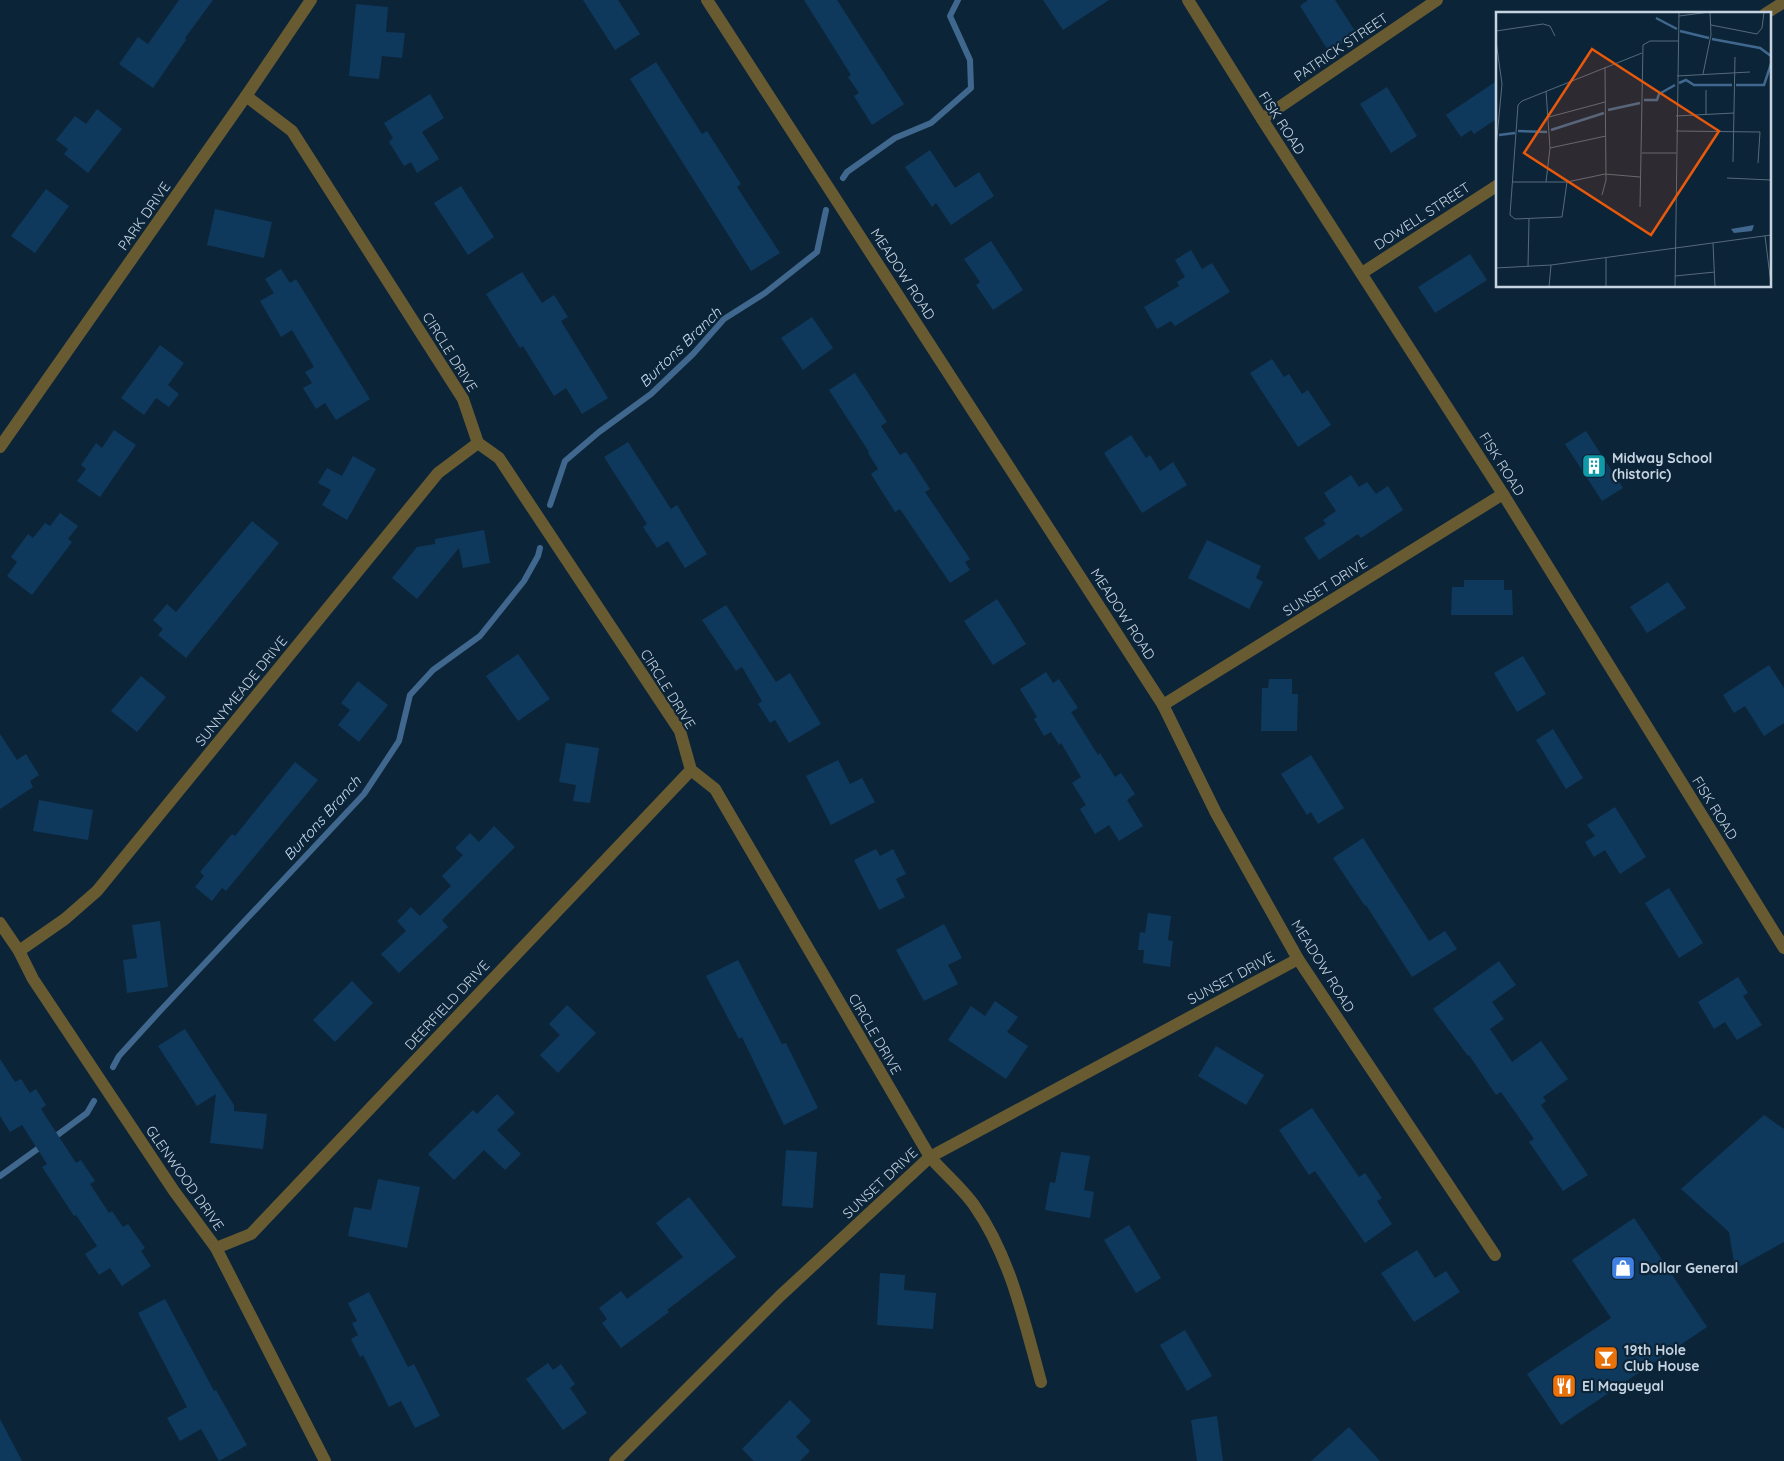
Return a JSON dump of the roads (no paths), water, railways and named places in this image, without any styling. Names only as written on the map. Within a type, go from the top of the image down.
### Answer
[{"type":"street","name":"PARK DRIVE","points":[[0,447],[311,0]]},
{"type":"street","name":"MEADOW ROAD","points":[[707,0],[1163,705],[1216,813],[1298,959],[1495,1255]]},
{"type":"street","name":"FISK ROAD","points":[[1188,0],[1262,120],[1503,494],[1784,948]]},
{"type":"street","name":"PATRICK STREET","points":[[1262,120],[1437,0]]},
{"type":"street","points":[[1768,12],[1784,2]]},
{"type":"street","name":"CIRCLE DRIVE","points":[[246,96],[292,131],[463,399],[478,443],[499,458],[680,731],[691,770],[715,789],[930,1158],[973,1204],[998,1244],[1015,1288],[1041,1382]]},
{"type":"street","name":"DOWELL STREET","points":[[1362,273],[1496,186]]},
{"type":"street","name":"SUNNYMEADE DRIVE","points":[[19,951],[65,919],[97,891],[438,473],[478,443]]},
{"type":"street","name":"SUNSET DRIVE","points":[[1163,705],[1503,494]]},
{"type":"street","name":"DEERFIELD DRIVE","points":[[216,1248],[252,1234],[691,770]]},
{"type":"street","name":"GLENWOOD DRIVE","points":[[0,923],[19,951],[39,987],[174,1191],[216,1248],[325,1461]]},
{"type":"street","name":"SUNSET DRIVE","points":[[615,1461],[780,1296],[930,1158],[1298,959]]},
{"type":"waterway","name":"Burtons Branch","points":[[843,178],[847,172],[895,138],[931,123],[971,88],[970,60],[950,16],[958,0]]},
{"type":"waterway","name":"Burtons Branch","points":[[550,505],[565,461],[599,432],[651,394],[693,354],[724,319],[765,293],[817,252],[826,210]]},
{"type":"waterway","name":"Burtons Branch","points":[[113,1067],[119,1056],[160,1011],[364,794],[399,741],[410,695],[433,670],[480,636],[524,581],[538,556],[540,548]]},
{"type":"waterway","name":"Burtons Branch","points":[[52,1139],[87,1113],[94,1101]]},
{"type":"waterway","name":"Burtons Branch","points":[[0,1176],[43,1145]]},
{"type":"place","name":"Midway School (historic)","points":[[1594,466]]},
{"type":"place","name":"Dollar General","points":[[1623,1268]]},
{"type":"place","name":"19th Hole Club House","points":[[1606,1358]]},
{"type":"place","name":"El Magueyal","points":[[1564,1386]]}]
